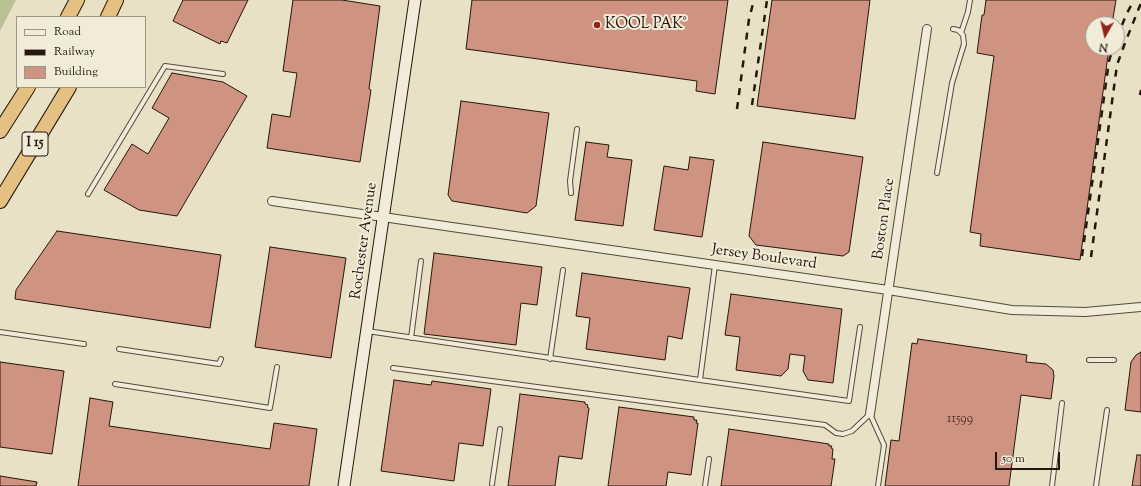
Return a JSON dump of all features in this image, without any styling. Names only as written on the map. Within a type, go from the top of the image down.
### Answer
[{"type":"highway","points":[[69,16],[77,0]]},
{"type":"highway","points":[[108,16],[116,0]]},
{"type":"highway","name":"I 15","points":[[0,131],[27,88]]},
{"type":"highway","name":"I 15","points":[[0,201],[68,88]]},
{"type":"main road","name":"Rochester Avenue","points":[[344,486],[415,0]]},
{"type":"street","name":"Boston Place","points":[[870,414],[927,29]]},
{"type":"street","name":"Jersey Boulevard","points":[[272,201],[888,290],[1012,310],[1085,312],[1141,306]]},
{"type":"lane","points":[[961,33],[968,12],[970,0]]},
{"type":"lane","points":[[937,173],[952,83],[964,44],[963,35],[958,30],[953,29]]},
{"type":"lane","points":[[88,194],[165,66],[223,74]]},
{"type":"lane","points":[[572,193],[570,182],[577,130]]},
{"type":"lane","points":[[411,338],[421,261]]},
{"type":"lane","points":[[700,380],[715,265]]},
{"type":"lane","points":[[550,359],[563,270]]},
{"type":"lane","points":[[366,331],[550,359],[849,401],[860,327]]},
{"type":"lane","points":[[0,332],[84,344]]},
{"type":"lane","points":[[119,349],[219,364],[221,359]]},
{"type":"lane","points":[[1089,360],[1114,360]]},
{"type":"lane","points":[[115,384],[270,408],[277,367]]},
{"type":"lane","points":[[392,368],[825,425],[836,433],[843,434],[852,431],[870,414],[884,445],[878,486]]},
{"type":"lane","points":[[1052,486],[1062,403]]},
{"type":"lane","points":[[1096,486],[1107,410]]},
{"type":"lane","points":[[492,484],[500,428]]},
{"type":"lane","points":[[705,486],[709,459]]},
{"type":"green space","points":[[0,0],[16,0],[0,31]]},
{"type":"building","points":[[183,0],[248,0],[227,43],[221,41],[220,44],[173,21]]},
{"type":"building","points":[[293,0],[342,0],[380,6],[369,89],[371,90],[360,162],[267,148],[272,114],[290,117],[297,73],[283,71]]},
{"type":"building","name":"KOOL PAK°","points":[[472,0],[728,0],[715,94],[696,91],[697,81],[466,49]]},
{"type":"building","points":[[772,0],[870,0],[855,119],[757,106]]},
{"type":"building","points":[[986,0],[1116,0],[1113,16],[1085,16],[1085,56],[1108,56],[1080,260],[980,246],[981,234],[970,232],[994,56],[977,53],[982,15],[984,15]]},
{"type":"building","points":[[172,73],[223,82],[247,96],[177,216],[139,210],[104,190],[132,144],[148,154],[169,118],[152,108]]},
{"type":"building","points":[[461,101],[549,113],[536,206],[527,213],[452,201],[448,195]]},
{"type":"building","points":[[586,142],[609,145],[607,157],[632,160],[623,226],[575,220]]},
{"type":"building","points":[[763,142],[863,157],[849,252],[843,256],[756,245],[749,236]]},
{"type":"building","points":[[690,157],[714,160],[702,237],[654,230],[664,166],[688,170]]},
{"type":"building","points":[[57,231],[221,255],[210,328],[15,299],[16,290]]},
{"type":"building","points":[[270,247],[346,258],[331,358],[255,347]]},
{"type":"building","points":[[434,253],[542,267],[537,305],[521,303],[516,345],[424,334]]},
{"type":"building","points":[[582,273],[690,288],[682,339],[668,336],[665,360],[586,349],[590,318],[576,316]]},
{"type":"building","points":[[731,294],[842,309],[833,383],[808,380],[803,371],[805,356],[790,354],[788,369],[781,376],[736,370],[740,337],[725,335]]},
{"type":"building","points":[[918,339],[1027,355],[1026,362],[1046,364],[1053,370],[1054,376],[1051,399],[1021,395],[1009,486],[885,486],[891,440],[899,441],[912,343],[917,344]]},
{"type":"building","points":[[1141,352],[1141,412],[1125,410],[1131,362],[1136,355]]},
{"type":"building","points":[[0,362],[64,371],[52,454],[0,447]]},
{"type":"building","points":[[394,380],[431,385],[432,381],[491,389],[483,446],[459,443],[454,481],[381,471]]},
{"type":"building","points":[[520,394],[585,402],[585,404],[588,405],[587,407],[589,408],[582,459],[559,456],[555,486],[508,486]]},
{"type":"building","points":[[90,398],[113,402],[109,426],[270,449],[274,423],[317,429],[309,486],[78,486]]},
{"type":"building","points":[[619,407],[694,417],[694,420],[697,420],[696,423],[698,423],[691,475],[668,472],[666,486],[608,486]]},
{"type":"building","points":[[729,429],[829,444],[829,446],[832,446],[831,448],[833,449],[832,459],[835,459],[831,486],[721,486]]},
{"type":"building","points":[[1137,455],[1141,455],[1141,486],[1132,486]]},
{"type":"building","points":[[0,476],[37,482],[36,486],[0,486]]},
{"type":"railway","points":[[737,109],[749,19],[754,0]]},
{"type":"railway","points":[[752,105],[767,0]]},
{"type":"railway","points":[[1125,18],[1134,0]]},
{"type":"railway","points":[[1091,257],[1117,65],[1141,3]]},
{"type":"railway","points":[[1082,256],[1111,56]]},
{"type":"railway","points":[[1140,95],[1141,90]]},
{"type":"place","name":"KOOL PAK°","points":[[597,25]]}]
